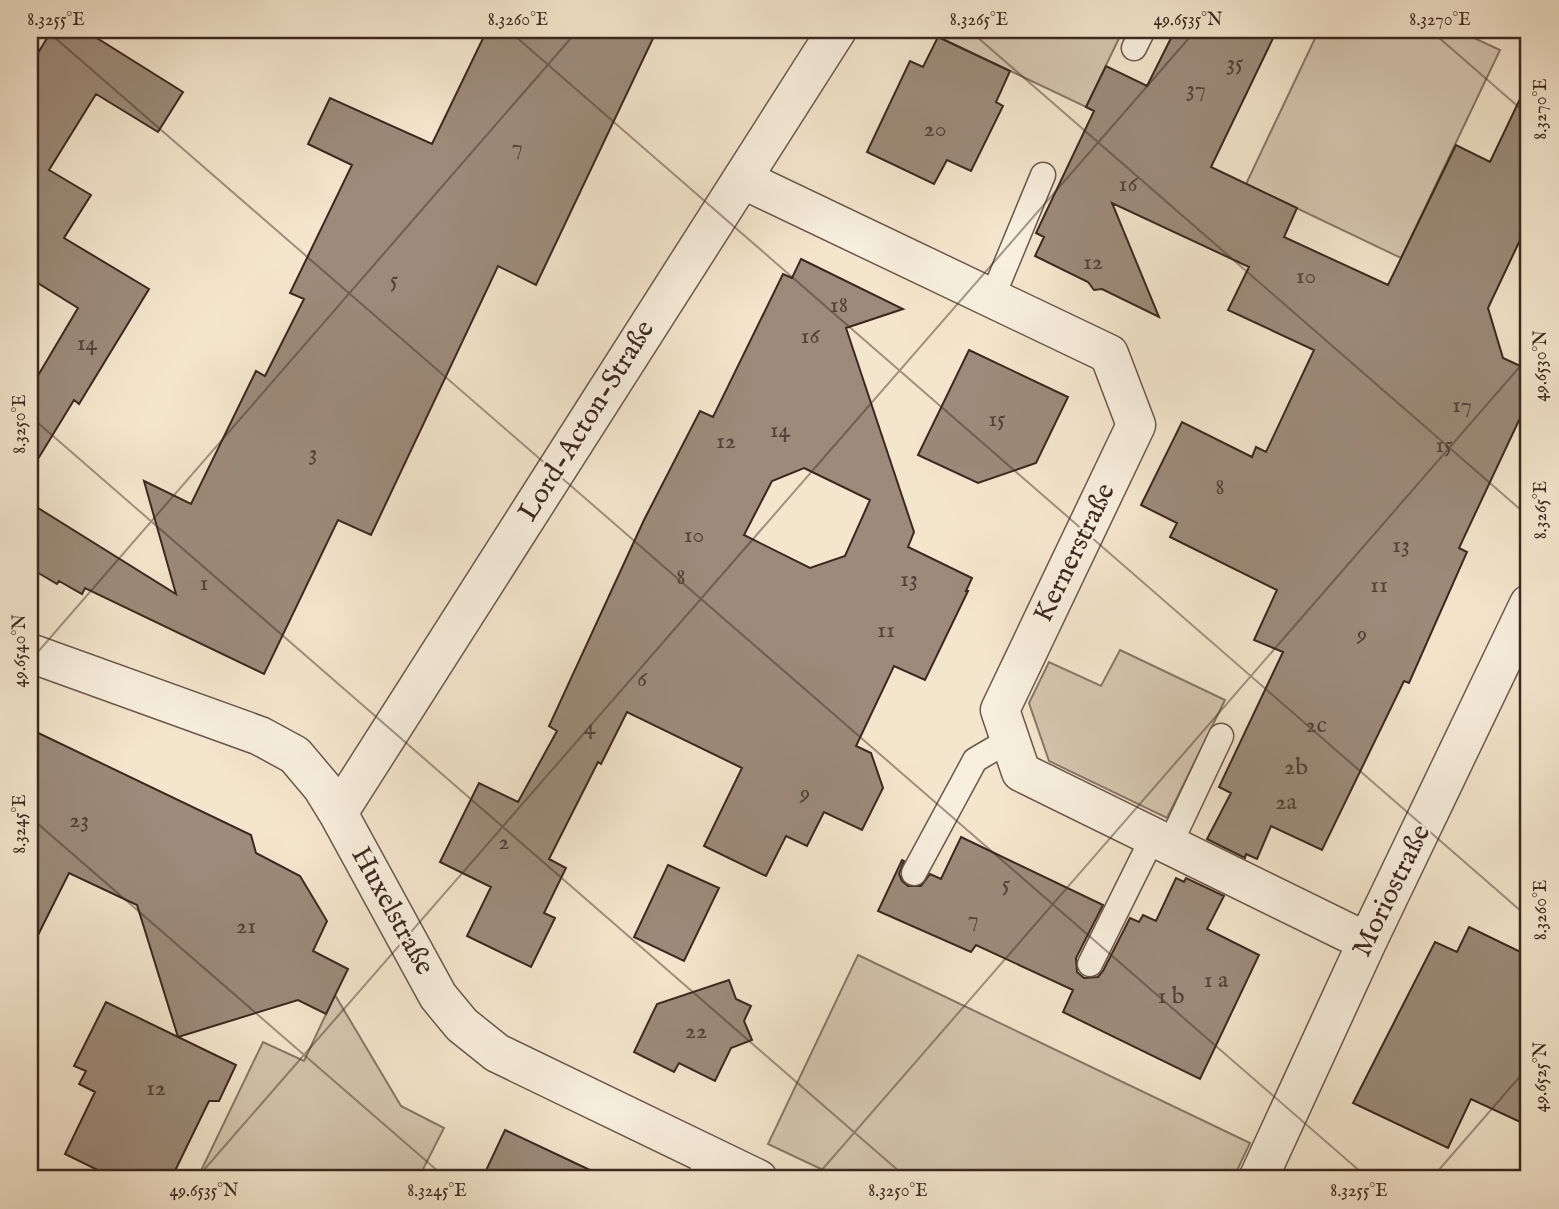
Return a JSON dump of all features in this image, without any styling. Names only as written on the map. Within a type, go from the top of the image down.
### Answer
[{"type":"street","name":"Lord-Acton-Straße","points":[[338,813],[838,30]]},
{"type":"street","name":"Kernerstraße","points":[[741,179],[1109,354],[1136,425],[1000,710],[1021,772],[1367,942]]},
{"type":"street","name":"Moriostraße","points":[[1258,1179],[1367,942],[1529,604]]},
{"type":"street","name":"Huxelstraße","points":[[30,653],[260,736],[295,755],[322,787],[438,996],[462,1025],[497,1053],[705,1168],[758,1179]]},
{"type":"lane","points":[[992,298],[1043,176]]},
{"type":"lane","points":[[1090,964],[1221,736]]},
{"type":"lane","points":[[914,873],[975,760],[1009,740]]},
{"type":"shaded area","points":[[924,30],[1123,30],[1086,107]]},
{"type":"shaded area","points":[[1319,30],[1457,30],[1500,50],[1401,258],[1246,184]]},
{"type":"shaded area","points":[[1120,650],[1225,700],[1167,818],[1049,761],[1029,703],[1049,662],[1101,686]]},
{"type":"shaded area","points":[[858,955],[1250,1143],[1233,1179],[842,1179],[768,1144]]},
{"type":"shaded area","points":[[335,995],[401,1106],[444,1128],[418,1179],[197,1179],[263,1042],[304,1061]]},
{"type":"building","points":[[52,30],[84,30],[183,92],[158,132],[96,94],[49,170],[91,195],[64,238],[149,289],[79,404],[74,400],[30,472],[30,389],[78,308],[36,282],[30,293],[30,66]]},
{"type":"building","points":[[487,30],[657,30],[536,285],[498,266],[371,535],[338,520],[264,674],[85,588],[82,594],[59,581],[57,584],[30,568],[30,503],[176,594],[144,481],[191,504],[256,371],[265,376],[304,299],[290,293],[352,165],[308,144],[330,98],[432,144]]},
{"type":"building","points":[[1175,30],[1277,30],[1211,167],[1297,208],[1284,237],[1388,285],[1456,145],[1490,162],[1529,80],[1529,221],[1488,308],[1503,358],[1529,370],[1529,399],[1459,548],[1467,552],[1409,683],[1404,681],[1322,850],[1271,826],[1257,859],[1246,854],[1245,858],[1207,839],[1231,793],[1219,787],[1283,652],[1254,640],[1277,590],[1170,537],[1177,523],[1141,505],[1182,422],[1252,457],[1256,447],[1266,452],[1314,350],[1228,310],[1249,267],[1112,203],[1159,317],[1102,289],[1094,290],[1088,282],[1035,256],[1044,237],[1036,233],[1094,111],[1086,107],[1106,66],[1147,86]]},
{"type":"building","points":[[938,37],[1010,71],[996,102],[1003,106],[971,171],[947,160],[934,184],[867,152],[910,61],[923,67]]},
{"type":"building","points":[[801,259],[903,309],[846,328],[914,532],[908,547],[972,578],[968,591],[925,680],[894,666],[856,746],[871,753],[883,788],[862,830],[824,812],[807,846],[786,836],[766,876],[704,846],[742,768],[627,712],[601,764],[598,762],[549,859],[566,868],[544,913],[555,918],[531,967],[467,936],[491,887],[440,862],[479,783],[518,802],[557,731],[549,726],[644,520],[700,411],[713,417],[783,274],[792,278]],"holes":[[[804,468],[870,500],[845,556],[810,568],[744,535],[772,481]]]},
{"type":"building","points":[[969,350],[1068,397],[1036,463],[978,483],[918,455]]},
{"type":"building","points":[[30,729],[251,835],[256,853],[300,876],[327,921],[313,951],[348,969],[326,1014],[298,1000],[178,1037],[137,905],[69,873],[30,951]]},
{"type":"building","points":[[961,837],[1103,905],[1076,958],[1077,972],[1084,978],[1098,977],[1103,971],[1130,918],[1139,922],[1143,915],[1156,921],[1176,878],[1184,882],[1186,878],[1224,896],[1207,929],[1259,955],[1200,1079],[1063,1012],[1073,990],[976,945],[971,952],[878,911],[902,860],[904,861],[899,874],[908,886],[921,886],[930,874],[941,879]]},
{"type":"building","points":[[668,865],[719,888],[684,961],[634,937]]},
{"type":"building","points":[[1469,927],[1529,956],[1529,1126],[1471,1099],[1448,1148],[1353,1103],[1435,942],[1457,952]]},
{"type":"building","points":[[729,980],[736,999],[751,1006],[744,1021],[752,1040],[731,1048],[715,1081],[679,1063],[674,1072],[634,1052],[657,1004]]},
{"type":"building","points":[[106,1002],[236,1065],[219,1101],[209,1101],[171,1179],[116,1179],[65,1154],[95,1092],[79,1084],[86,1071],[74,1066]]},
{"type":"building","points":[[505,1130],[609,1179],[482,1179]]}]
